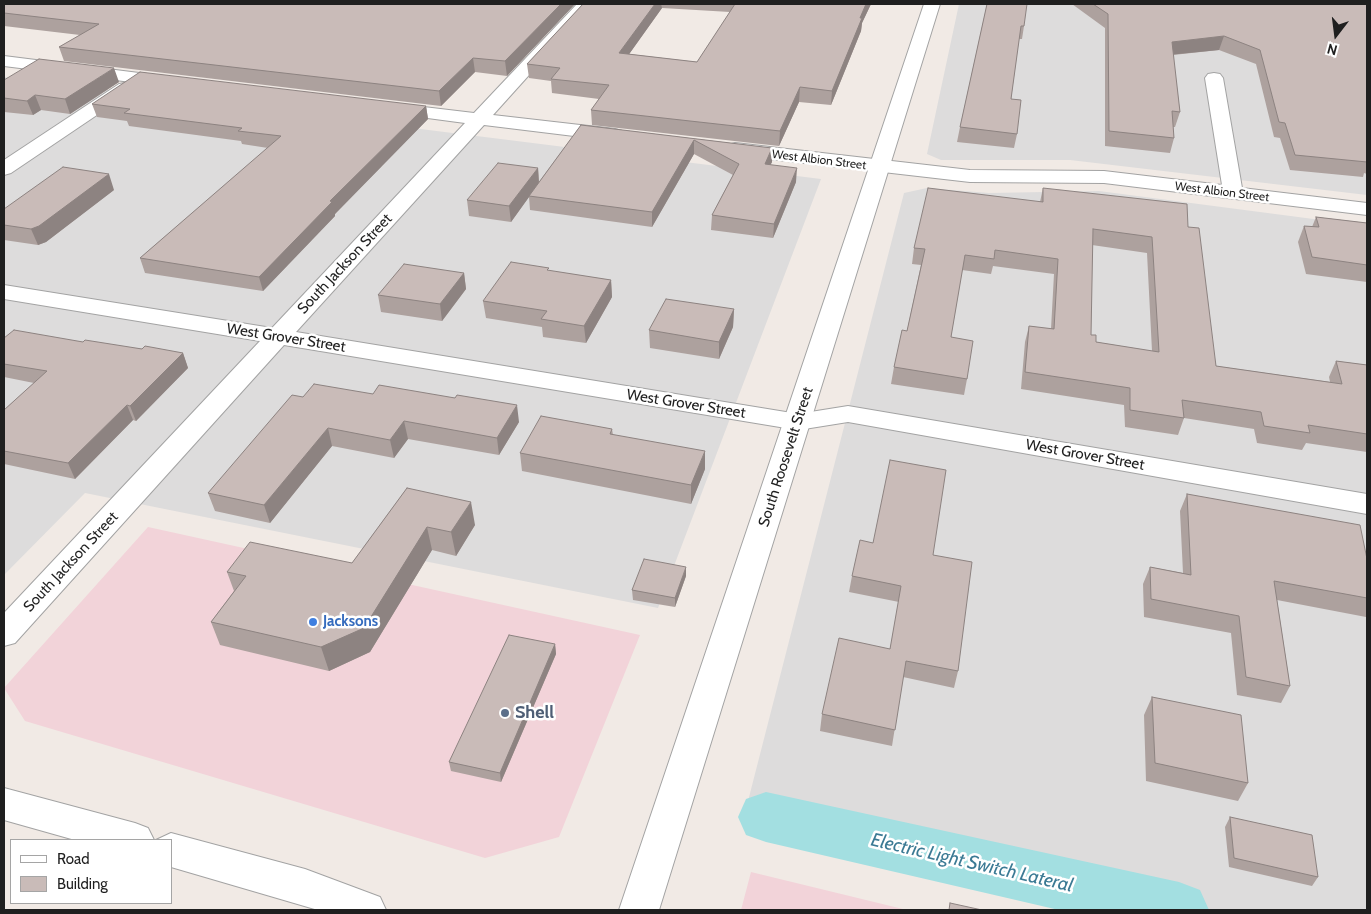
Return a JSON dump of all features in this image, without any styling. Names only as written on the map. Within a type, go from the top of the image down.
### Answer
[{"type":"street","name":"South Jackson Street","points":[[4,634],[585,4]]},
{"type":"street","name":"South Roosevelt Street","points":[[639,910],[932,4]]},
{"type":"street","points":[[4,61],[188,84]]},
{"type":"street","points":[[4,169],[140,78]]},
{"type":"street","points":[[1214,78],[1233,193]]},
{"type":"street","points":[[372,106],[635,138]]},
{"type":"street","name":"West Albion Street","points":[[713,147],[970,176],[1104,177],[1367,210]]},
{"type":"street","name":"West Grover Street","points":[[4,292],[798,422],[848,414],[1367,504]]},
{"type":"street","points":[[4,804],[131,839]]},
{"type":"street","points":[[172,850],[305,888],[366,910]]},
{"type":"shaded area","points":[[959,4],[1367,4],[1367,195],[1070,160],[941,160],[927,154]]},
{"type":"shaded area","points":[[4,77],[821,179],[658,608],[85,493],[4,575]]},
{"type":"shaded area","points":[[927,188],[989,193],[1099,191],[1367,226],[1367,910],[1206,910],[747,805],[904,193]]},
{"type":"shaded area","points":[[148,527],[640,635],[559,837],[485,858],[25,721],[4,688]]},
{"type":"shaded area","points":[[751,872],[907,910],[741,910]]},
{"type":"building","points":[[4,4],[561,4],[505,61],[473,58],[439,91],[59,47],[99,24],[4,13]]},
{"type":"building","points":[[583,4],[655,4],[619,53],[697,62],[735,4],[866,4],[832,91],[800,87],[780,131],[591,110],[609,85],[551,79],[560,68],[527,64]]},
{"type":"building","points":[[987,4],[1027,4],[1024,26],[1021,26],[1011,99],[1021,100],[1017,134],[960,127]]},
{"type":"building","points":[[1093,4],[1367,4],[1367,162],[1295,155],[1285,123],[1279,122],[1260,50],[1224,36],[1172,42],[1180,112],[1172,111],[1174,138],[1109,131],[1108,14]]},
{"type":"building","points":[[39,59],[114,68],[65,99],[35,95],[27,101],[4,98],[4,80]]},
{"type":"building","points":[[140,72],[426,106],[330,201],[332,202],[259,277],[140,258],[281,136],[238,131],[242,128],[124,113],[130,109],[92,104]]},
{"type":"building","points":[[581,125],[772,148],[765,164],[797,168],[774,224],[712,215],[739,164],[694,140],[652,212],[529,196]]},
{"type":"building","points":[[498,163],[538,168],[509,206],[467,200]]},
{"type":"building","points":[[63,167],[109,174],[39,226],[31,229],[4,225],[4,209]]},
{"type":"building","points":[[928,188],[1043,202],[1043,188],[1187,204],[1188,227],[1199,228],[1216,366],[1342,384],[1336,361],[1367,365],[1367,434],[1308,425],[1310,433],[1264,426],[1261,412],[1182,400],[1184,418],[1130,410],[1130,388],[1025,372],[1029,326],[1054,329],[1058,259],[995,250],[994,259],[965,255],[951,337],[973,341],[967,379],[894,367],[902,330],[907,331],[925,249],[914,248]],"holes":[[[1093,229],[1152,237],[1159,352],[1096,342],[1096,335],[1091,335]]]},
{"type":"building","points":[[1316,217],[1367,223],[1367,265],[1312,257],[1304,226],[1319,227]]},
{"type":"building","points":[[511,262],[611,280],[584,326],[541,319],[547,311],[483,301]]},
{"type":"building","points":[[404,264],[464,273],[440,304],[378,295]]},
{"type":"building","points":[[666,299],[734,309],[719,342],[649,330]]},
{"type":"building","points":[[14,330],[83,342],[85,340],[142,349],[145,346],[183,353],[130,406],[127,405],[68,463],[4,451],[4,410],[47,371],[4,364],[4,338]]},
{"type":"building","points":[[314,384],[373,394],[379,385],[455,398],[457,395],[517,405],[497,438],[404,421],[390,440],[328,428],[264,505],[208,493],[292,395],[303,397]]},
{"type":"building","points":[[541,416],[612,429],[610,434],[705,451],[691,485],[520,453]]},
{"type":"building","points":[[890,460],[946,470],[933,555],[972,562],[958,671],[906,661],[895,730],[822,714],[839,638],[890,649],[901,586],[852,576],[860,540],[873,543]]},
{"type":"building","points":[[407,488],[471,502],[451,532],[427,527],[364,628],[321,647],[211,622],[246,576],[227,572],[250,542],[352,563]]},
{"type":"building","points":[[1187,494],[1360,525],[1367,559],[1367,598],[1274,581],[1290,686],[1246,677],[1239,616],[1151,599],[1150,567],[1191,575]]},
{"type":"building","points":[[644,559],[686,567],[675,598],[632,590]]},
{"type":"building","name":"Shell","points":[[509,635],[555,644],[500,773],[449,762]]},
{"type":"building","points":[[1152,697],[1241,715],[1248,783],[1155,763]]},
{"type":"building","points":[[1230,817],[1312,835],[1318,877],[1234,858]]},
{"type":"building","points":[[950,903],[982,910],[949,910]]},
{"type":"waterway","name":"Electric Light Switch Lateral","points":[[766,817],[1179,910]]},
{"type":"place","name":"Jacksons","points":[[313,622]]},
{"type":"place","name":"Shell","points":[[505,713]]}]
